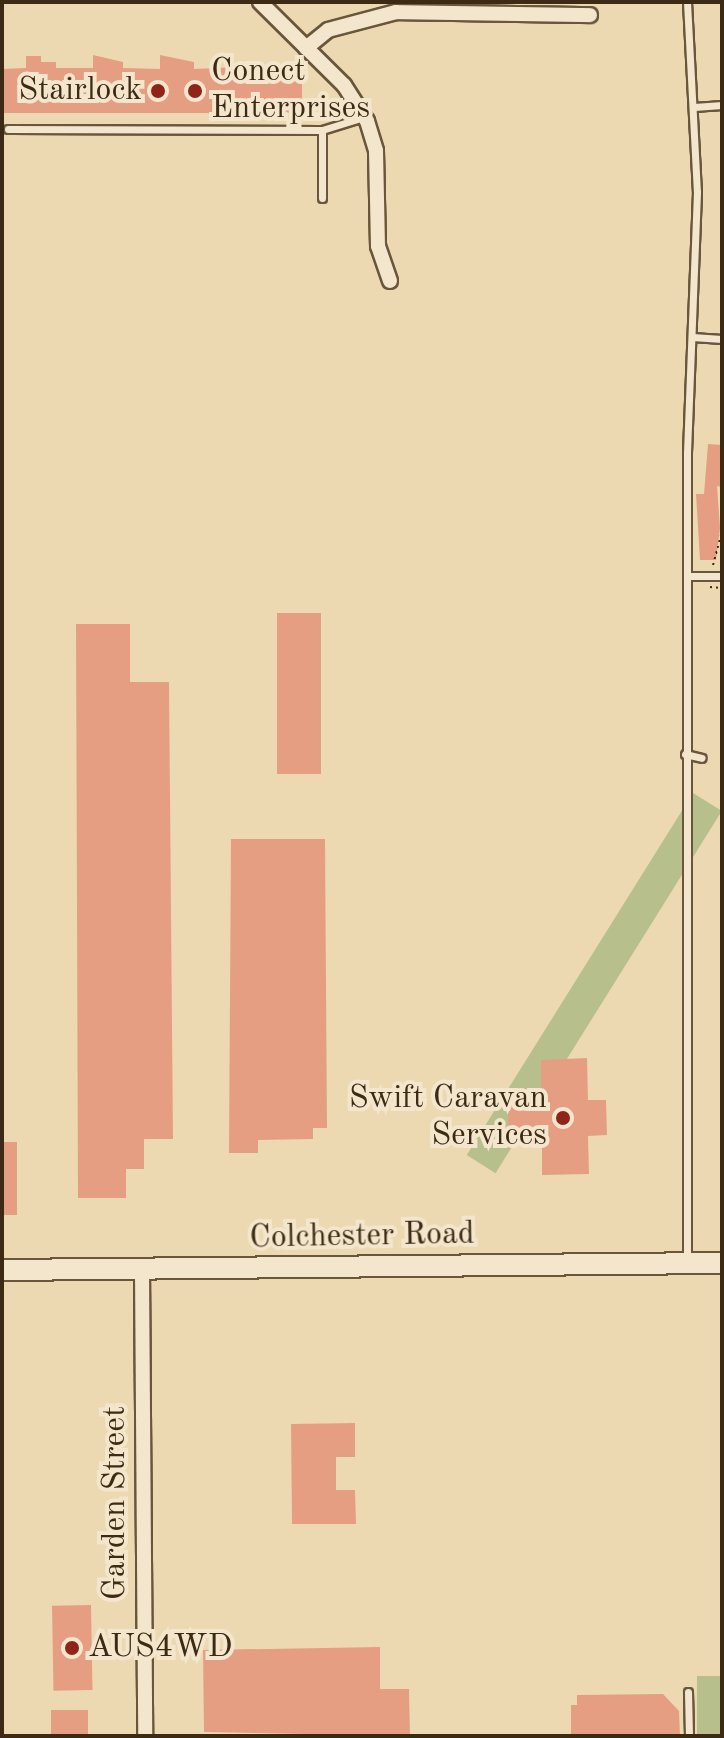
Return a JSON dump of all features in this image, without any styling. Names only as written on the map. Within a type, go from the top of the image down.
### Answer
[{"type":"main road","name":"Colchester Road","points":[[2,1270],[722,1263]]},
{"type":"street","points":[[260,2],[344,85],[364,117],[376,151],[378,246],[390,281]]},
{"type":"street","points":[[306,48],[328,30],[396,12],[590,15]]},
{"type":"street","name":"Garden Street","points":[[142,1270],[145,1736]]},
{"type":"lane","points":[[687,2],[694,107],[692,337],[687,453],[690,576],[685,754],[687,1264]]},
{"type":"lane","points":[[694,107],[722,105]]},
{"type":"lane","points":[[8,129],[322,130],[364,117]]},
{"type":"lane","points":[[322,130],[322,198]]},
{"type":"lane","points":[[692,337],[722,339]]},
{"type":"lane","points":[[690,576],[722,576]]},
{"type":"lane","points":[[685,754],[702,758]]},
{"type":"lane","points":[[688,1692],[689,1736]]},
{"type":"path","points":[[713,565],[722,531]]},
{"type":"path","points":[[704,584],[722,588]]},
{"type":"green space","points":[[693,793],[722,811],[496,1173],[467,1155]]},
{"type":"green space","points":[[697,1676],[722,1676],[722,1736],[697,1736]]},
{"type":"building","points":[[93,55],[123,62],[123,68],[160,69],[160,55],[194,62],[194,69],[284,65],[302,84],[302,113],[2,113],[2,69],[26,68],[26,56],[41,56],[41,62],[56,62],[56,68],[93,68]]},
{"type":"building","points":[[708,444],[722,445],[722,487],[717,486],[720,528],[716,560],[700,560],[696,494],[704,494]]},
{"type":"building","points":[[277,613],[321,613],[321,774],[277,774]]},
{"type":"building","points":[[76,624],[130,624],[130,682],[169,682],[173,1139],[144,1139],[144,1169],[126,1169],[126,1198],[78,1198]]},
{"type":"building","points":[[231,839],[325,839],[327,1128],[313,1128],[313,1139],[258,1140],[258,1153],[229,1153]]},
{"type":"building","points":[[587,1058],[588,1100],[606,1100],[607,1135],[588,1136],[589,1174],[542,1175],[542,1140],[508,1142],[508,1097],[541,1096],[541,1060]]},
{"type":"building","points":[[2,1142],[17,1142],[17,1215],[2,1215]]},
{"type":"building","points":[[355,1423],[355,1457],[336,1457],[336,1490],[355,1490],[356,1524],[292,1524],[291,1424]]},
{"type":"building","name":"AUS4WD","points":[[91,1605],[92,1690],[53,1691],[52,1606]]},
{"type":"building","points":[[380,1647],[380,1689],[409,1689],[410,1736],[204,1732],[203,1650]]},
{"type":"building","points":[[663,1694],[679,1711],[680,1736],[571,1736],[571,1705],[577,1705],[577,1695]]},
{"type":"building","points":[[51,1710],[88,1710],[88,1736],[51,1736]]},
{"type":"place","name":"Stairlock","points":[[158,91]]},
{"type":"place","name":"Conect Enterprises","points":[[195,91]]},
{"type":"place","name":"Swift Caravan Services","points":[[563,1118]]},
{"type":"place","name":"AUS4WD","points":[[72,1648]]}]
